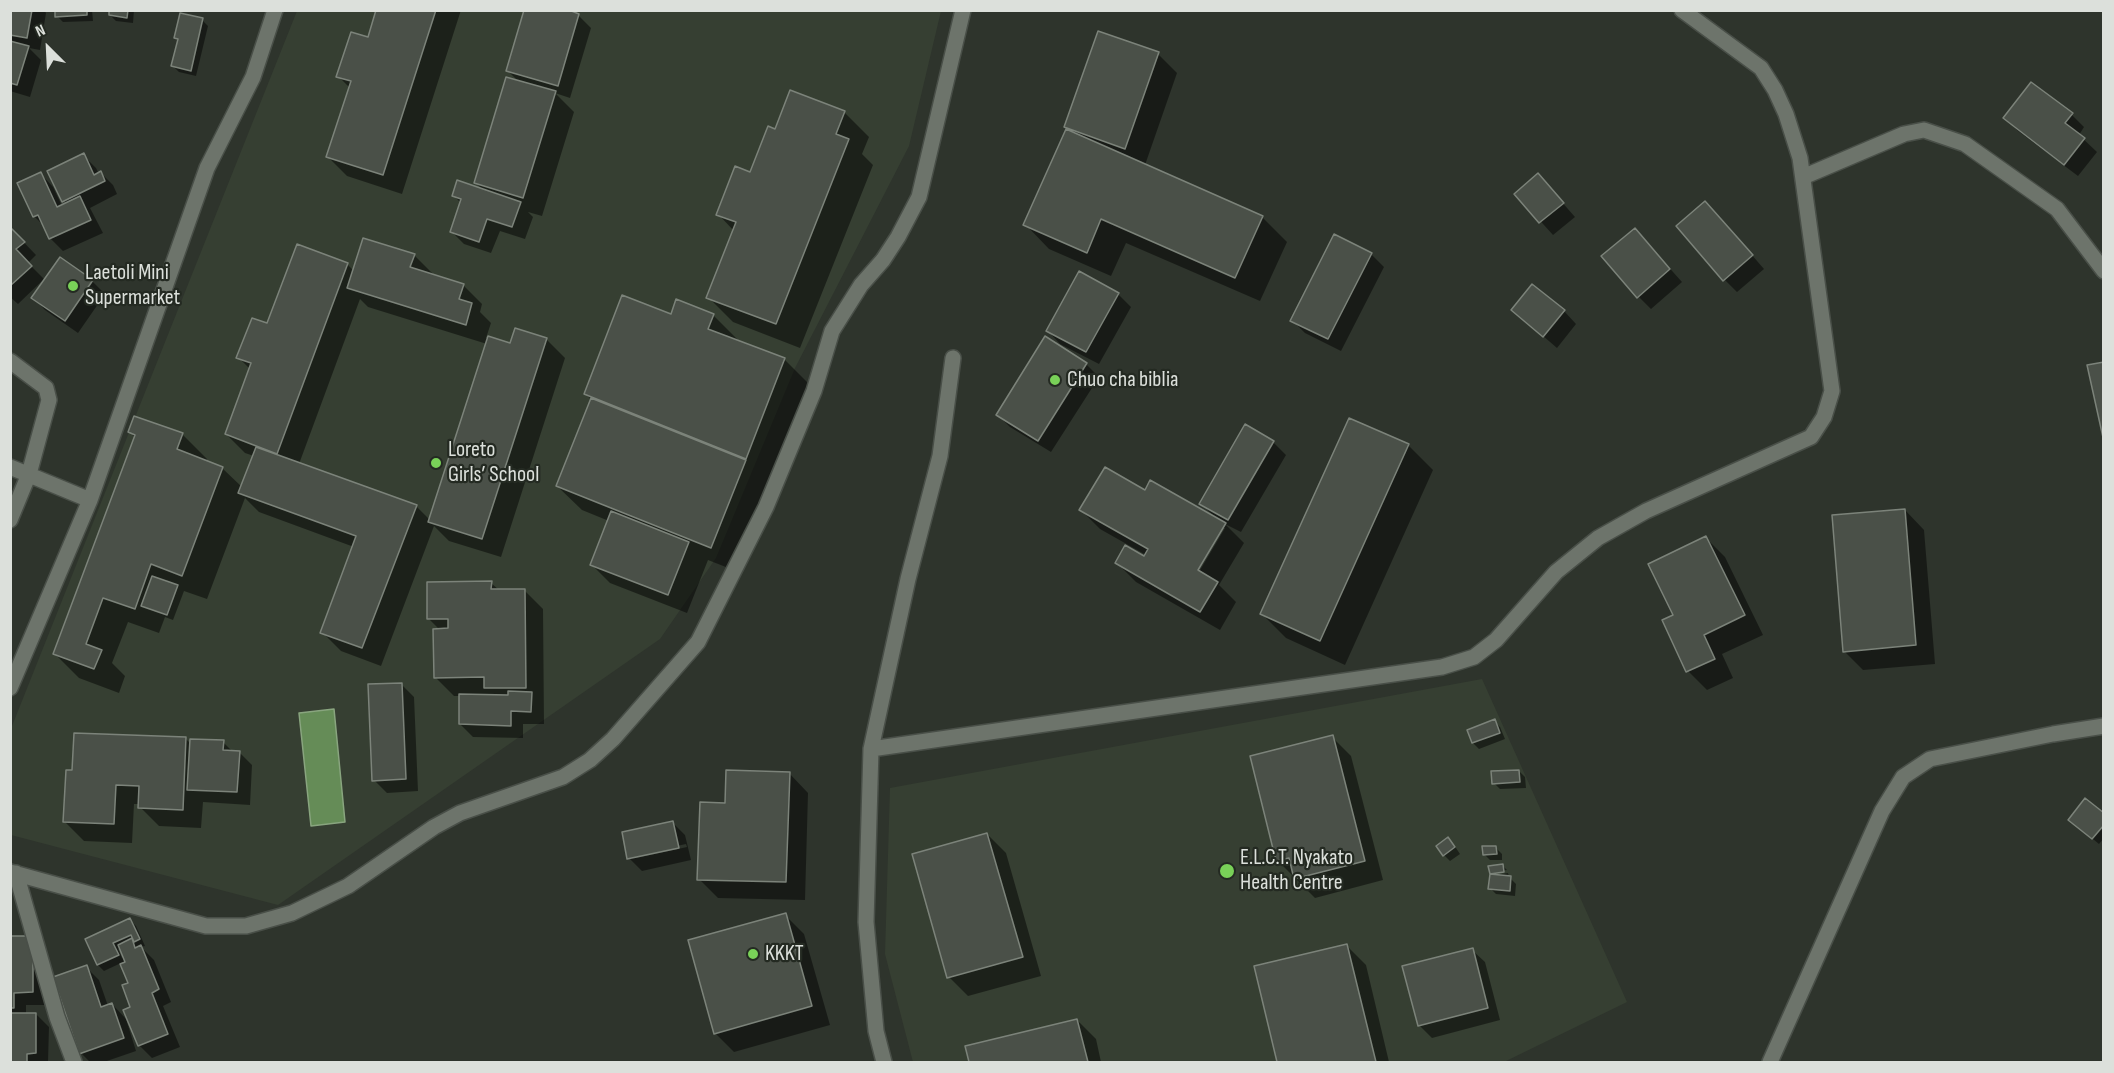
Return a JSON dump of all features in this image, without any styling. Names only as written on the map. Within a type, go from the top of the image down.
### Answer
[{"type":"street","points":[[10,688],[90,500],[207,168],[253,77],[275,10]]},
{"type":"street","points":[[13,873],[206,926],[246,926],[292,913],[348,886],[434,827],[460,813],[563,777],[590,760],[613,739],[698,642],[766,507],[814,391],[832,331],[861,285],[883,260],[898,237],[919,196],[963,10]]},
{"type":"street","points":[[871,749],[1442,667],[1474,657],[1496,640],[1556,572],[1598,538],[1646,511],[1811,437],[1824,417],[1832,391],[1800,159],[1786,114],[1761,68],[1682,10]]},
{"type":"street","points":[[1803,177],[1904,134],[1924,130],[1965,144],[2057,209],[2103,271]]},
{"type":"street","points":[[884,1062],[876,1031],[866,922],[871,749],[908,579],[940,456],[953,358]]},
{"type":"street","points":[[10,361],[46,388],[49,400],[29,474],[10,520]]},
{"type":"street","points":[[10,467],[90,500]]},
{"type":"street","points":[[1770,1062],[1882,811],[1903,777],[1929,759],[2103,726]]},
{"type":"street","points":[[13,873],[57,1017],[74,1062]]},
{"type":"shaded area","name":"Loreto Girls’ School","points":[[297,11],[941,11],[909,146],[795,368],[716,558],[660,639],[278,905],[11,835],[10,731]]},
{"type":"shaded area","name":"E.L.C.T. Nyakato Health Centre","points":[[1482,679],[1627,1002],[1504,1062],[913,1062],[885,954],[890,788]]},
{"type":"shaded area","points":[[334,709],[345,822],[311,826],[299,713]]},
{"type":"building","points":[[10,10],[32,10],[27,38],[10,35]]},
{"type":"building","points":[[55,10],[87,10],[87,15],[55,17]]},
{"type":"building","points":[[109,10],[128,10],[127,18],[109,15]]},
{"type":"building","points":[[376,10],[436,10],[383,175],[326,157],[351,81],[336,77],[351,32],[368,37]]},
{"type":"building","points":[[524,10],[569,10],[579,14],[558,86],[506,71]]},
{"type":"building","points":[[180,13],[203,18],[191,71],[171,66],[178,39],[174,38]]},
{"type":"building","points":[[1098,31],[1159,52],[1125,149],[1064,127]]},
{"type":"building","points":[[10,41],[29,46],[17,85],[10,83]]},
{"type":"building","points":[[506,77],[556,91],[523,198],[474,183]]},
{"type":"building","points":[[2031,82],[2073,113],[2065,123],[2085,138],[2064,165],[2003,118]]},
{"type":"building","points":[[790,90],[845,111],[836,134],[849,139],[776,324],[706,298],[736,222],[716,215],[735,166],[750,172],[768,126],[775,129]]},
{"type":"building","points":[[1066,129],[1263,216],[1235,278],[1101,219],[1087,253],[1023,225]]},
{"type":"building","points":[[84,153],[94,175],[101,171],[105,181],[62,202],[47,171]]},
{"type":"building","points":[[41,172],[57,207],[80,196],[91,220],[49,239],[38,215],[33,217],[17,183]]},
{"type":"building","points":[[1538,173],[1564,203],[1539,223],[1514,194]]},
{"type":"building","points":[[457,180],[521,202],[512,227],[487,219],[479,242],[450,232],[461,199],[452,196]]},
{"type":"building","points":[[1705,201],[1753,255],[1723,281],[1676,226]]},
{"type":"building","points":[[10,227],[25,242],[16,249],[32,266],[10,286]]},
{"type":"building","points":[[1635,228],[1670,269],[1637,298],[1601,256]]},
{"type":"building","points":[[1334,234],[1372,253],[1328,339],[1290,321]]},
{"type":"building","points":[[363,238],[415,254],[410,267],[464,284],[459,299],[472,303],[466,325],[347,288]]},
{"type":"building","points":[[297,244],[348,263],[277,454],[225,434],[251,363],[236,358],[252,318],[267,323]]},
{"type":"building","points":[[60,257],[93,280],[65,321],[31,298]]},
{"type":"building","points":[[1079,271],[1119,293],[1086,352],[1046,331]]},
{"type":"building","points":[[1532,284],[1565,310],[1543,337],[1511,310]]},
{"type":"building","points":[[622,295],[671,314],[676,299],[714,314],[708,329],[785,358],[746,459],[584,394]]},
{"type":"building","points":[[515,328],[547,338],[482,539],[428,522],[488,336],[510,343]]},
{"type":"building","points":[[1045,336],[1087,363],[1038,441],[996,415]]},
{"type":"building","points":[[2104,362],[2104,442],[2087,365]]},
{"type":"building","points":[[591,398],[746,460],[711,548],[556,486]]},
{"type":"building","points":[[134,416],[183,433],[177,449],[223,467],[182,576],[151,564],[135,609],[103,598],[86,644],[102,650],[94,669],[53,654],[135,435],[128,432]]},
{"type":"building","points":[[1349,418],[1409,444],[1320,641],[1260,614]]},
{"type":"building","points":[[1245,424],[1274,441],[1228,520],[1199,504]]},
{"type":"building","points":[[256,447],[417,505],[362,648],[320,633],[356,536],[238,493]]},
{"type":"building","points":[[1105,467],[1145,490],[1150,480],[1226,523],[1198,570],[1218,582],[1200,612],[1115,563],[1125,545],[1144,556],[1148,549],[1079,510]]},
{"type":"building","points":[[1905,509],[1916,645],[1843,652],[1832,515]]},
{"type":"building","points":[[611,511],[689,542],[668,595],[590,565]]},
{"type":"building","points":[[1706,536],[1745,615],[1704,635],[1715,659],[1686,672],[1662,620],[1673,615],[1648,564]]},
{"type":"building","points":[[152,576],[178,585],[167,615],[141,606]]},
{"type":"building","points":[[492,581],[491,589],[525,589],[526,688],[484,688],[484,677],[434,678],[433,629],[448,628],[448,619],[427,619],[427,582]]},
{"type":"building","points":[[402,683],[406,779],[372,781],[368,684]]},
{"type":"building","points":[[508,691],[532,692],[531,712],[511,711],[511,726],[459,724],[459,694],[508,695]]},
{"type":"building","points":[[1495,719],[1500,733],[1472,743],[1467,730]]},
{"type":"building","points":[[74,733],[186,737],[183,810],[138,808],[139,786],[116,785],[114,824],[63,822],[66,770],[72,770]]},
{"type":"building","points":[[1333,735],[1365,861],[1294,879],[1289,858],[1276,861],[1250,756]]},
{"type":"building","points":[[190,739],[224,740],[223,750],[240,751],[237,792],[187,790]]},
{"type":"building","points":[[726,770],[790,772],[786,882],[697,880],[700,802],[725,803]]},
{"type":"building","points":[[1519,770],[1520,782],[1492,784],[1491,771]]},
{"type":"building","points":[[2085,798],[2104,813],[2104,825],[2092,839],[2068,820]]},
{"type":"building","points":[[673,821],[679,848],[627,859],[622,832]]},
{"type":"building","points":[[987,833],[1023,957],[947,978],[912,854]]},
{"type":"building","points":[[1448,837],[1455,847],[1443,856],[1436,846]]},
{"type":"building","points":[[1482,846],[1496,846],[1497,854],[1483,855]]},
{"type":"building","points":[[1503,864],[1504,872],[1490,874],[1488,866]]},
{"type":"building","points":[[1490,874],[1511,876],[1510,891],[1488,889]]},
{"type":"building","points":[[786,913],[812,1006],[714,1034],[688,940]]},
{"type":"building","points":[[130,918],[140,939],[134,942],[131,935],[113,943],[119,955],[97,965],[85,939]]},
{"type":"building","points":[[10,936],[33,936],[33,992],[14,993],[14,1008],[10,1008]]},
{"type":"building","points":[[132,938],[135,948],[141,945],[159,989],[152,993],[168,1034],[138,1046],[123,1010],[130,1007],[122,985],[128,983],[120,964],[125,962],[118,945]]},
{"type":"building","points":[[1347,944],[1376,1062],[1277,1062],[1254,966]]},
{"type":"building","points":[[1473,948],[1488,1008],[1418,1026],[1402,966]]},
{"type":"building","points":[[87,965],[101,1007],[112,1003],[124,1038],[79,1054],[53,977]]},
{"type":"building","points":[[10,1013],[36,1013],[36,1053],[27,1054],[27,1062],[10,1062]]},
{"type":"building","points":[[1077,1019],[1088,1062],[969,1062],[965,1046]]},
{"type":"place","name":"Laetoli Mini Supermarket","points":[[73,286]]},
{"type":"place","name":"Chuo cha biblia","points":[[1055,380]]},
{"type":"place","name":"Loreto Girls’ School","points":[[436,463]]},
{"type":"place","name":"E.L.C.T. Nyakato Health Centre","points":[[1227,871]]},
{"type":"place","name":"KKKT","points":[[753,954]]}]
